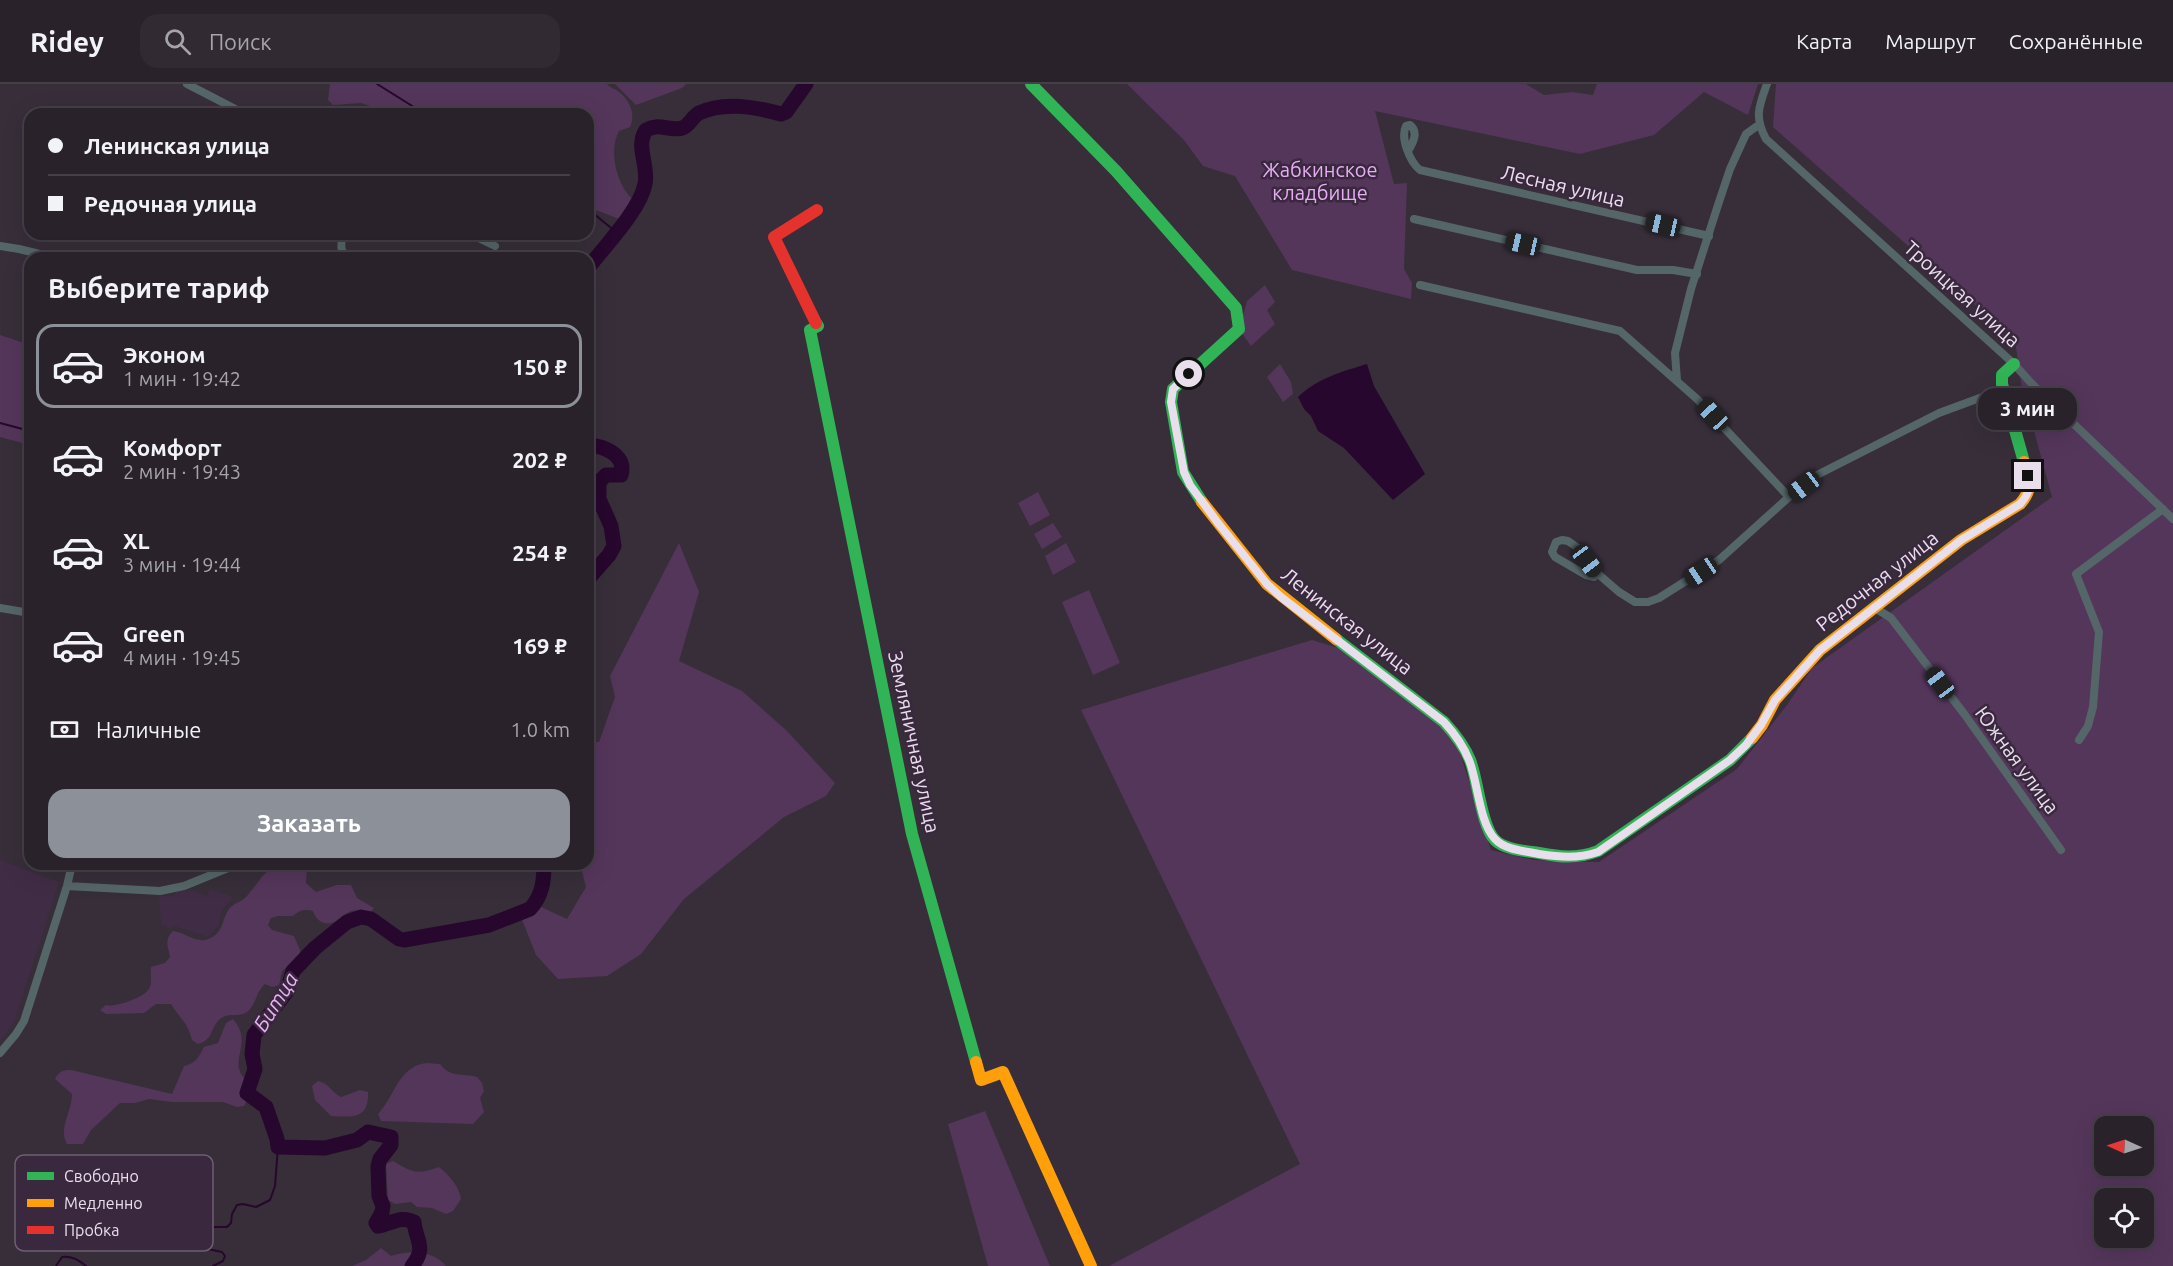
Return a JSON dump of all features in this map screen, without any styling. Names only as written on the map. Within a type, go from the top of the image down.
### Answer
[{"type":"street","points":[[187,84],[233,108]]},
{"type":"street","name":"Ленинская улица","points":[[1031,84],[1116,171],[1236,308],[1239,329],[1173,389],[1171,402],[1184,472],[1190,485],[1267,584],[1444,722],[1459,739],[1470,761],[1483,811]]},
{"type":"street","points":[[1677,381],[1675,358],[1697,274],[1734,160],[1746,134],[1760,124],[1757,110],[1767,84]]},
{"type":"street","name":"Троицкая улица","points":[[1760,124],[1766,139],[2014,364],[2173,519]]},
{"type":"street","name":"Лесная улица","points":[[1408,151],[1412,164],[1420,170],[1709,236]]},
{"type":"street","name":"Земляничная улица","points":[[817,210],[774,237],[818,326],[810,330],[912,834],[981,1080],[1003,1072],[1091,1266]]},
{"type":"street","points":[[1414,219],[1636,270],[1673,270],[1697,274]]},
{"type":"street","points":[[482,240],[495,246]]},
{"type":"street","points":[[0,246],[31,252]]},
{"type":"street","points":[[1420,285],[1620,331],[1697,399],[1789,497]]},
{"type":"street","points":[[1661,367],[1675,358]]},
{"type":"street","points":[[1597,573],[1594,577],[1586,575],[1564,563],[1555,557],[1552,552],[1553,546],[1562,540],[1568,541],[1578,548],[1597,573],[1618,592],[1635,602],[1648,602],[1659,598],[1719,560],[1789,497],[1819,474],[1939,412],[2004,389],[2002,375],[2014,364]]},
{"type":"street","name":"Редочная улица","points":[[1483,811],[1489,831],[1496,840],[1511,848],[1563,858],[1585,856],[1598,852],[1730,760],[1746,745],[1761,725],[1775,700],[1820,650],[1961,540],[2020,504],[2027,496],[2030,484],[2004,389]]},
{"type":"street","points":[[2079,741],[2088,726],[2093,707],[2099,632],[2076,573],[2163,509]]},
{"type":"street","points":[[0,608],[24,612]]},
{"type":"street","name":"Южная улица","points":[[1875,608],[1891,618],[1965,715],[2061,850]]},
{"type":"street","points":[[0,1053],[24,1021],[68,886],[71,870]]},
{"type":"street","points":[[68,886],[160,891],[184,886],[223,870]]},
{"type":"shaded area","points":[[1367,364],[1374,386],[1425,474],[1393,500],[1344,448],[1318,431],[1298,397],[1322,380]]},
{"type":"shaded area","points":[[0,860],[59,882],[14,1022],[0,1041]]},
{"type":"shaded area","points":[[210,889],[233,897],[222,910],[218,926],[208,937],[174,926],[172,929],[161,925],[159,896],[176,895],[176,892],[189,890],[207,896]]},
{"type":"green space","points":[[330,84],[607,84],[623,95],[632,113],[630,127],[619,131],[614,159],[623,187],[635,201],[619,219],[594,209],[594,108],[376,108],[361,103],[333,105],[328,100]]},
{"type":"green space","points":[[615,84],[686,84],[682,88],[636,105]]},
{"type":"green space","name":"Жабкинское кладбище","points":[[1127,84],[1526,84],[1544,95],[1572,92],[1593,95],[1597,84],[1758,84],[1748,115],[1704,92],[1654,135],[1580,154],[1375,111],[1394,184],[1407,183],[1404,269],[1412,283],[1411,299],[1292,270],[1235,176],[1203,166],[1184,140]]},
{"type":"green space","points":[[1776,84],[2173,84],[2173,1266],[1109,1266],[1300,1164],[1081,710],[1312,640],[1355,653],[1455,737],[1491,850],[1534,860],[1599,862],[1737,769],[1787,705],[1812,668],[2052,497],[2021,383],[2015,340],[1773,127]]},
{"type":"green space","points":[[1265,285],[1275,302],[1267,310],[1275,324],[1251,346],[1239,329],[1247,301]]},
{"type":"green space","points":[[0,335],[24,343],[24,443],[0,437]]},
{"type":"green space","points":[[1280,364],[1291,382],[1293,394],[1283,402],[1267,377]]},
{"type":"green space","points":[[1038,492],[1050,515],[1030,526],[1018,503]]},
{"type":"green space","points":[[1053,523],[1062,537],[1042,549],[1034,534]]},
{"type":"green space","points":[[679,543],[699,592],[679,661],[742,691],[787,731],[835,783],[826,796],[784,817],[684,899],[641,954],[607,976],[558,979],[536,955],[521,917],[537,905],[567,919],[586,887],[582,870],[594,870],[594,742],[599,742],[615,697],[610,676]]},
{"type":"green space","points":[[1066,543],[1076,562],[1053,575],[1045,556]]},
{"type":"green space","points":[[1089,590],[1120,663],[1093,675],[1062,602]]},
{"type":"green space","points":[[268,870],[307,870],[306,883],[316,892],[337,885],[351,885],[357,898],[374,908],[369,914],[352,911],[332,923],[322,922],[316,918],[313,911],[307,910],[300,911],[293,916],[271,918],[268,925],[272,930],[294,936],[300,950],[300,957],[282,971],[279,985],[272,987],[265,984],[247,1012],[223,1017],[204,1042],[198,1044],[192,1040],[186,1024],[171,1004],[156,1004],[144,1013],[106,1014],[100,1010],[106,1005],[130,1001],[148,991],[151,985],[151,967],[165,963],[170,957],[168,940],[173,931],[199,940],[208,939],[218,933],[229,910],[244,899]]},
{"type":"green space","points":[[233,1019],[241,1036],[238,1065],[244,1078],[244,1093],[247,1100],[244,1106],[237,1107],[223,1102],[172,1102],[149,1099],[135,1103],[120,1103],[91,1130],[83,1144],[67,1144],[64,1132],[72,1094],[55,1079],[60,1073],[71,1070],[172,1094],[184,1066],[197,1059],[204,1047],[218,1043],[226,1023]]},
{"type":"green space","points":[[426,1063],[440,1064],[452,1073],[477,1077],[482,1083],[484,1091],[480,1098],[484,1112],[473,1124],[381,1121],[378,1114],[403,1076],[409,1070]]},
{"type":"green space","points":[[318,1081],[341,1097],[360,1090],[368,1092],[366,1108],[358,1115],[331,1116],[315,1100],[312,1086]]},
{"type":"green space","points":[[985,1111],[1050,1266],[988,1266],[948,1124]]},
{"type":"green space","points":[[393,1161],[415,1172],[439,1167],[453,1181],[460,1194],[461,1199],[453,1211],[446,1214],[432,1208],[417,1207],[411,1202],[395,1204],[388,1200],[386,1164]]},
{"type":"green space","points":[[381,1248],[391,1256],[413,1252],[427,1254],[446,1266],[352,1266],[366,1260]]},
{"type":"waterway","points":[[377,84],[415,108]]},
{"type":"waterway","name":"Битца","points":[[594,261],[629,216],[642,194],[646,177],[642,143],[646,130],[656,127],[682,128],[699,113],[719,107],[750,107],[781,114],[786,112],[806,84]]},
{"type":"waterway","points":[[594,214],[616,232]]},
{"type":"waterway","points":[[0,423],[24,429]]},
{"type":"waterway","name":"Битца","points":[[594,446],[613,453],[621,462],[622,468],[621,475],[606,475],[599,482],[599,499],[611,526],[614,546],[594,572]]},
{"type":"waterway","name":"Битца","points":[[412,1266],[420,1249],[414,1222],[405,1219],[378,1226],[376,1223],[383,1206],[379,1196],[378,1166],[380,1159],[391,1145],[391,1137],[368,1132],[357,1140],[325,1148],[278,1147],[266,1107],[247,1093],[255,1069],[252,1054],[254,1035],[287,991],[293,971],[315,948],[347,922],[361,917],[371,919],[399,939],[404,940],[489,925],[530,909],[541,888],[544,870]]},
{"type":"waterway","points":[[213,1227],[227,1227],[231,1223],[232,1214],[237,1205],[256,1207],[270,1200],[275,1186],[278,1147]]},
{"type":"waterway","points":[[213,1250],[222,1252],[225,1256],[223,1261],[213,1266]]},
{"type":"waterway","points":[[56,1266],[62,1257],[75,1259],[86,1266]]},
{"type":"traffic: fast","points":[[1031,84],[1116,171],[1236,308],[1239,329],[1173,389],[1171,402],[1183,472],[1202,502]]},
{"type":"traffic: fast","points":[[816,323],[818,326],[810,330],[912,834],[976,1062]]},
{"type":"traffic: fast","points":[[2014,364],[2002,375],[2002,384],[2024,462]]},
{"type":"traffic: fast","points":[[1336,639],[1444,722],[1452,731],[1470,760],[1490,833],[1499,843],[1516,850],[1554,856],[1583,855],[1598,851],[1730,760],[1752,738]]},
{"type":"traffic: slow","points":[[1752,738],[1762,725],[1775,700],[1820,650],[1961,540],[2020,504],[2029,488],[2024,462]]},
{"type":"traffic: slow","points":[[1202,502],[1267,584],[1336,639]]},
{"type":"traffic: slow","points":[[976,1062],[981,1080],[1003,1072],[1091,1266]]},
{"type":"traffic: jam","points":[[816,323],[774,237],[817,210]]},
{"type":"route","points":[[1189,374],[1173,389],[1171,402],[1184,472],[1190,485],[1218,523],[1267,584],[1281,597],[1419,701],[1444,722],[1459,739],[1470,761],[1489,831],[1496,840],[1511,848],[1563,858],[1598,852],[1730,760],[1746,745],[1775,700],[1820,650],[1961,540],[2020,504],[2027,496],[2030,484],[2028,476]]}]
